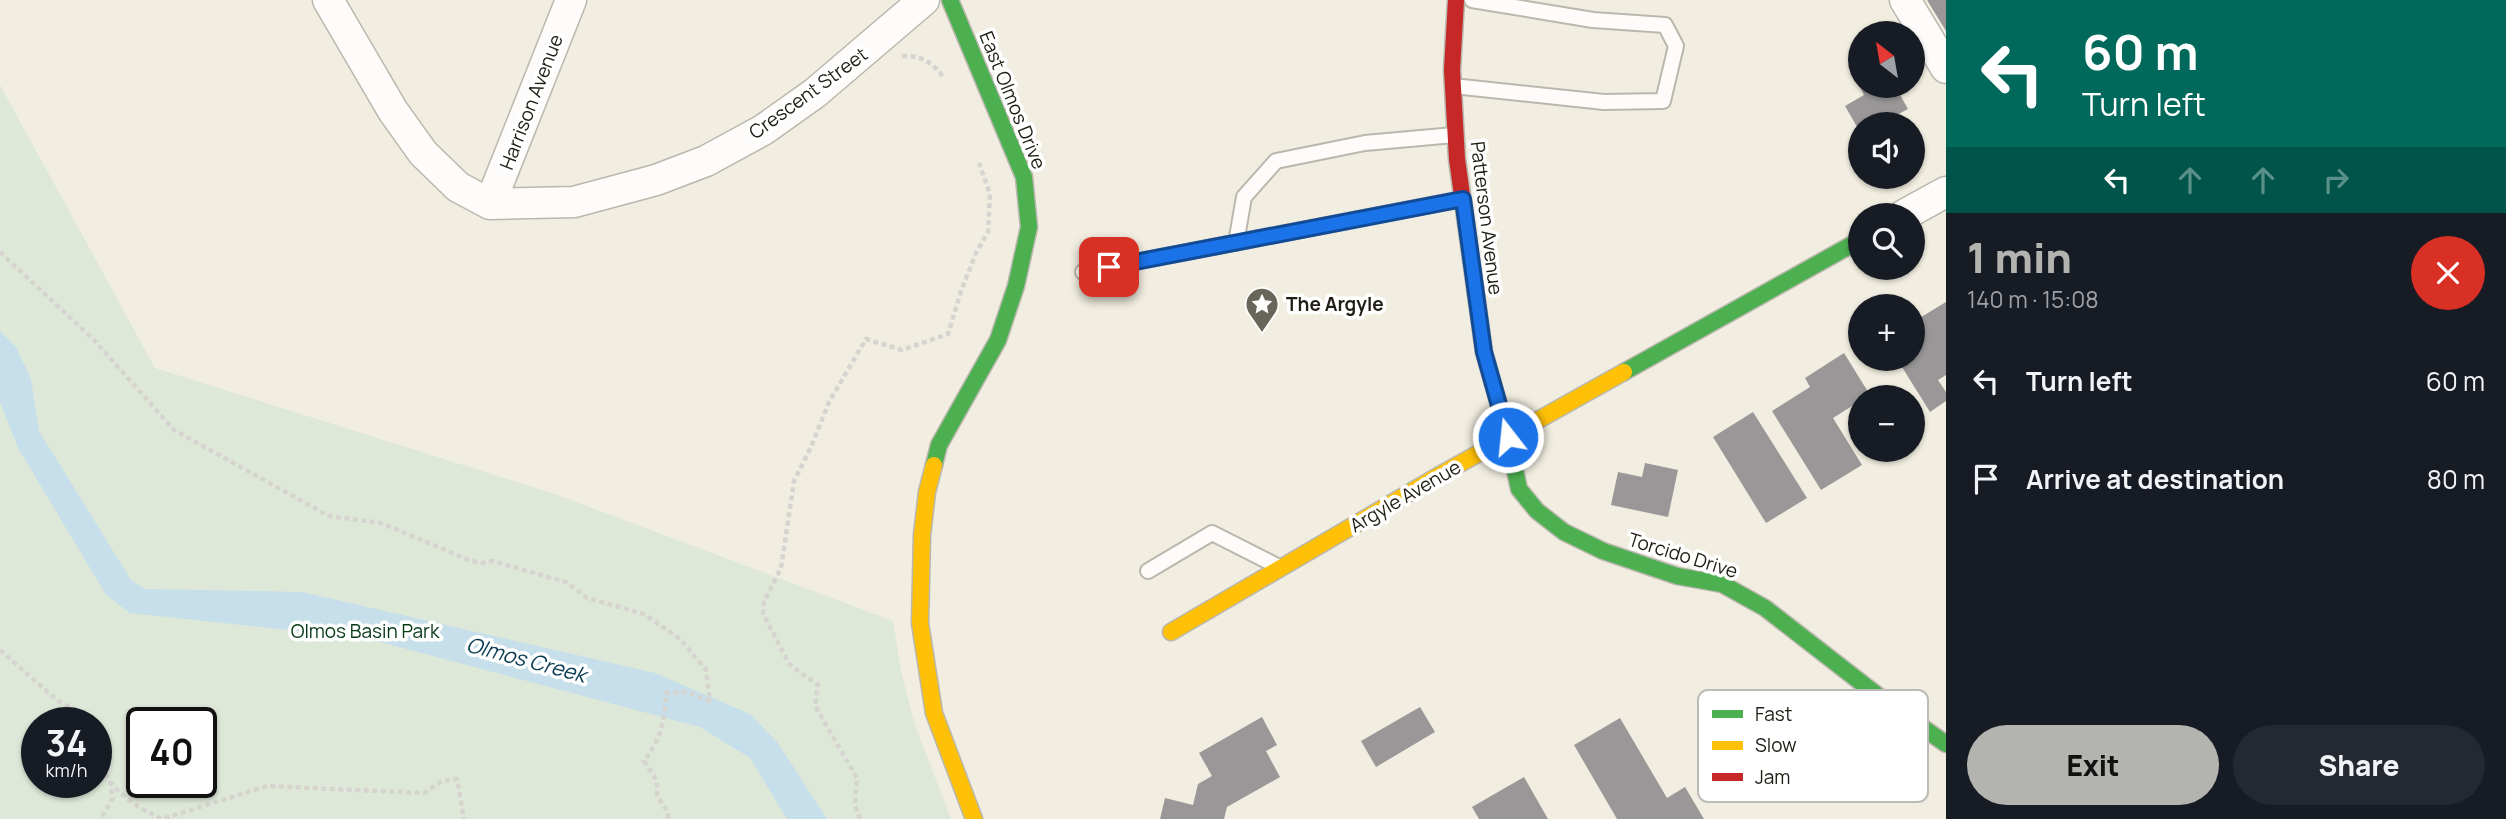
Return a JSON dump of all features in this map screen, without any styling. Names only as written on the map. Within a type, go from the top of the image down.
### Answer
[{"type":"street","name":"Crescent Street","points":[[328,0],[393,111],[423,153],[458,187],[491,204],[574,202],[656,180],[706,161],[763,130],[861,56],[924,0]]},
{"type":"street","name":"Harrison Avenue","points":[[491,204],[571,0]]},
{"type":"street","name":"East Olmos Drive","points":[[950,0],[1024,177],[1029,227],[1016,286],[998,340],[939,446],[927,492],[922,535],[920,622],[934,713],[974,819]]},
{"type":"street","name":"Patterson Avenue","points":[[1456,0],[1453,86],[1455,135],[1484,352],[1508,437]]},
{"type":"street","points":[[1905,0],[1946,68]]},
{"type":"street","points":[[1925,204],[1946,192]]},
{"type":"street","name":"Argyle Avenue","points":[[1171,632],[1508,437],[1848,247]]},
{"type":"street","name":"Torcido Drive","points":[[1508,437],[1519,489],[1537,511],[1564,532],[1603,551],[1652,568],[1677,576],[1722,584],[1765,608],[1871,690]]},
{"type":"street","name":"Torcido Drive","points":[[1928,731],[1946,744]]},
{"type":"lane","points":[[1453,86],[1604,102],[1662,101],[1676,46],[1665,25],[1593,20],[1472,0]]},
{"type":"lane","points":[[1236,243],[1244,197],[1276,161],[1366,143],[1455,135]]},
{"type":"lane","points":[[1083,272],[1463,199]]},
{"type":"lane","points":[[1148,571],[1212,533],[1282,568]]},
{"type":"path","points":[[861,56],[914,55],[934,65],[950,86]]},
{"type":"path","points":[[860,819],[855,805],[857,778],[815,706],[818,685],[790,665],[762,614],[764,601],[781,568],[794,481],[811,447],[828,402],[866,339],[902,350],[948,334],[961,291],[976,253],[988,232],[990,194],[978,159]]},
{"type":"path","points":[[0,252],[94,340],[174,430],[329,516],[380,523],[469,560],[482,563],[492,561],[566,582],[587,597],[644,614],[680,639],[706,670],[710,701],[687,692],[666,693],[663,729],[656,745],[644,761],[657,781],[657,796],[667,812],[668,819]]},
{"type":"path","points":[[0,650],[58,701],[70,707]]},
{"type":"path","points":[[112,784],[121,796],[162,819],[267,786],[424,793],[442,781],[457,779],[464,819]]},
{"type":"path","points":[[101,819],[113,798],[112,792]]},
{"type":"green space","name":"Olmos Basin Park","points":[[0,85],[155,368],[555,494],[893,621],[901,671],[915,725],[951,819],[0,819]]},
{"type":"water","name":"Olmos Creek","points":[[0,331],[16,347],[31,379],[39,431],[131,580],[145,589],[302,592],[655,673],[750,714],[778,743],[827,819],[787,819],[750,758],[700,727],[365,638],[130,613],[106,595],[18,448],[0,402]]},
{"type":"building","points":[[1927,0],[1946,0],[1946,31]]},
{"type":"building","points":[[1859,98],[1902,98],[1908,109],[1902,112],[1848,112],[1845,106]]},
{"type":"building","points":[[1946,302],[1946,375],[1938,380],[1946,392],[1946,401],[1930,412],[1925,404],[1925,385],[1913,385],[1904,371],[1925,371],[1925,315]]},
{"type":"building","points":[[1844,353],[1848,359],[1848,371],[1855,371],[1864,385],[1848,385],[1848,409],[1833,418],[1848,442],[1848,462],[1860,462],[1862,465],[1821,490],[1772,411],[1810,387],[1805,378]]},
{"type":"building","points":[[1753,412],[1807,498],[1766,523],[1713,437]]},
{"type":"building","points":[[1645,463],[1678,470],[1668,517],[1611,505],[1618,472],[1642,477]]},
{"type":"building","points":[[1420,707],[1435,732],[1376,767],[1361,741]]},
{"type":"building","points":[[1262,717],[1277,745],[1266,751],[1280,777],[1227,807],[1224,819],[1160,819],[1165,798],[1193,805],[1198,784],[1212,776],[1199,753]]},
{"type":"building","points":[[1620,718],[1667,798],[1685,787],[1704,819],[1617,819],[1574,745]]},
{"type":"building","points":[[1524,777],[1548,819],[1479,819],[1472,807]]},
{"type":"traffic: fast","points":[[934,465],[939,445],[998,340],[1016,286],[1029,227],[1024,177],[950,0]]},
{"type":"traffic: fast","points":[[1624,372],[1848,247]]},
{"type":"traffic: fast","points":[[1476,295],[1484,352],[1508,437],[1519,489],[1537,511],[1564,532],[1603,551],[1677,576],[1722,584],[1765,608],[1871,690]]},
{"type":"traffic: fast","points":[[1928,731],[1946,744]]},
{"type":"traffic: slow","points":[[1171,632],[1438,476],[1624,372]]},
{"type":"traffic: slow","points":[[934,465],[927,492],[922,535],[920,623],[934,713],[974,819]]},
{"type":"traffic: jam","points":[[1456,0],[1452,70],[1457,159],[1476,295]]},
{"type":"place","name":"The Argyle","points":[[1262,334]]},
{"type":"route","points":[[1109,267],[1463,199],[1484,352],[1508,437]]}]
